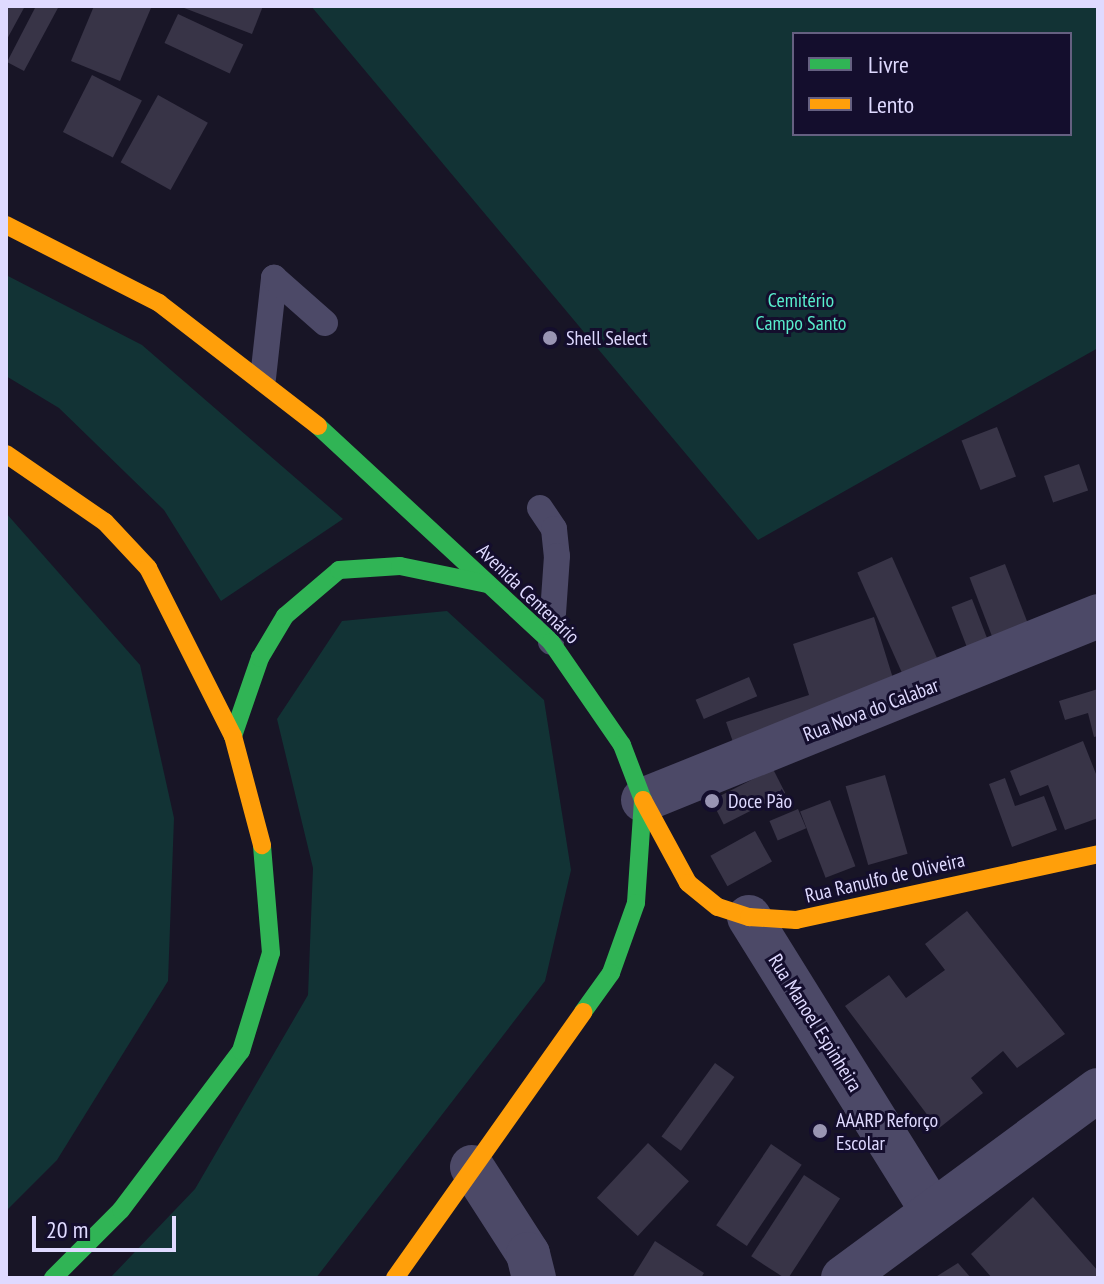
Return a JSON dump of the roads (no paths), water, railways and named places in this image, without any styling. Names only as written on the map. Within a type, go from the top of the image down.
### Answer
[{"type":"main road","name":"Avenida Centenário","points":[[6,225],[159,303],[263,378],[551,642],[622,745],[643,800],[636,903],[611,973],[395,1278]]},
{"type":"main road","points":[[6,454],[105,522],[148,568],[233,736],[264,854],[271,953],[241,1051],[121,1210],[53,1278]]},
{"type":"main road","points":[[233,736],[260,658],[285,616],[339,570],[400,566],[488,584]]},
{"type":"main road","name":"Rua Ranulfo de Oliveira","points":[[643,800],[688,883],[718,907],[749,917],[796,920],[1098,854]]},
{"type":"street","name":"Rua Nova do Calabar","points":[[643,800],[1098,616]]},
{"type":"street","name":"Rua Manoel Espinheira","points":[[749,917],[932,1211]]},
{"type":"street","points":[[843,1278],[1098,1090]]},
{"type":"street","points":[[472,1167],[528,1254],[534,1278]]},
{"type":"lane","points":[[263,378],[274,278],[325,323]]},
{"type":"lane","points":[[540,508],[554,529],[557,556],[551,642]]},
{"type":"place","name":"Shell Select","points":[[550,338]]},
{"type":"place","name":"Doce Pão","points":[[712,801]]},
{"type":"place","name":"AAARP Reforço Escolar","points":[[820,1131]]},
{"type":"park label","name":"Cemitério Campo Santo","points":[[801,312]]}]
